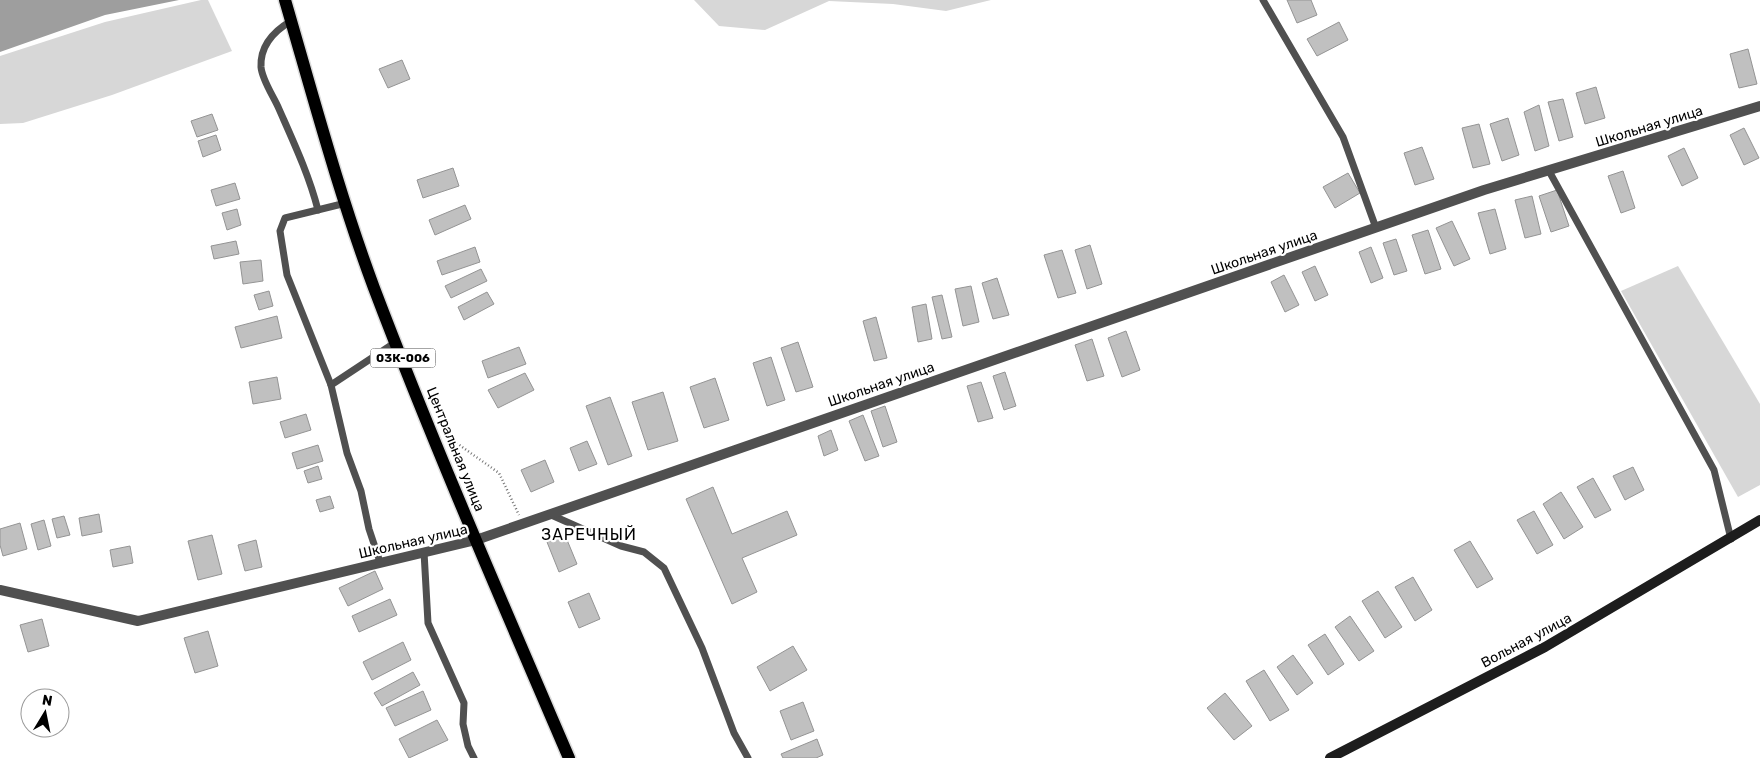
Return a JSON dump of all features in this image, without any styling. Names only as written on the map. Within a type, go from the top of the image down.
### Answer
[{"type":"main road","name":"03К-006","points":[[285,0],[291,21]]},
{"type":"main road","name":"Центральная улица","points":[[291,21],[346,203],[374,286],[476,540],[569,758]]},
{"type":"street","name":"Школьная улица","points":[[0,590],[138,620],[476,540],[1376,228],[1549,171],[1760,106]]},
{"type":"street","name":"Вольная улица","points":[[1330,758],[1545,647],[1731,539],[1760,520]]},
{"type":"lane","points":[[1263,0],[1343,137],[1376,228]]},
{"type":"lane","points":[[291,21],[279,28],[268,41],[263,51],[261,69],[303,162],[318,210]]},
{"type":"lane","points":[[1549,171],[1714,470],[1731,539]]},
{"type":"lane","points":[[346,203],[285,218],[280,231],[288,275],[331,385],[347,453],[361,491],[369,529],[380,562]]},
{"type":"lane","points":[[331,385],[396,342]]},
{"type":"lane","points":[[548,514],[621,546],[644,552],[664,568],[702,648],[734,733],[748,758]]},
{"type":"lane","points":[[424,552],[428,623],[464,703],[463,724],[468,746],[474,758]]},
{"type":"path","points":[[444,430],[448,438],[477,456],[499,473],[522,523]]},
{"type":"shaded area","points":[[0,0],[179,0],[105,15],[0,52]]},
{"type":"shaded area","points":[[208,0],[232,51],[112,95],[23,123],[0,124],[0,56],[105,22]]},
{"type":"shaded area","points":[[694,0],[991,0],[946,11],[893,4],[829,1],[765,30],[719,26]]},
{"type":"shaded area","points":[[1678,266],[1760,404],[1760,485],[1738,497],[1621,291]]},
{"type":"building","points":[[1287,0],[1311,0],[1317,15],[1297,23]]},
{"type":"building","points":[[1339,22],[1348,40],[1317,56],[1307,39]]},
{"type":"building","points":[[1748,49],[1757,84],[1739,88],[1730,54]]},
{"type":"building","points":[[402,60],[410,79],[388,88],[379,69]]},
{"type":"building","points":[[1596,87],[1605,118],[1585,124],[1576,93]]},
{"type":"building","points":[[1563,99],[1573,137],[1559,141],[1548,102]]},
{"type":"building","points":[[1539,105],[1549,146],[1535,151],[1524,112]]},
{"type":"building","points":[[212,114],[218,130],[197,137],[191,121]]},
{"type":"building","points":[[1508,118],[1519,155],[1502,161],[1490,124]]},
{"type":"building","points":[[1479,124],[1490,164],[1473,168],[1462,128]]},
{"type":"building","points":[[1744,128],[1759,158],[1744,165],[1730,135]]},
{"type":"building","points":[[216,135],[221,150],[203,157],[198,141]]},
{"type":"building","points":[[1422,147],[1434,179],[1415,185],[1404,153]]},
{"type":"building","points":[[1684,148],[1698,178],[1682,186],[1668,156]]},
{"type":"building","points":[[453,168],[459,186],[423,198],[417,180]]},
{"type":"building","points":[[1623,171],[1635,208],[1621,213],[1608,176]]},
{"type":"building","points":[[1348,173],[1360,193],[1335,208],[1323,187]]},
{"type":"building","points":[[235,183],[240,199],[216,206],[211,190]]},
{"type":"building","points":[[1557,190],[1569,226],[1551,232],[1539,196]]},
{"type":"building","points":[[1532,196],[1541,234],[1525,238],[1515,200]]},
{"type":"building","points":[[465,205],[471,219],[435,235],[429,220]]},
{"type":"building","points":[[237,209],[241,225],[227,230],[222,213]]},
{"type":"building","points":[[1495,209],[1506,249],[1490,254],[1478,213]]},
{"type":"building","points":[[1452,221],[1470,259],[1454,266],[1436,228]]},
{"type":"building","points":[[1428,230],[1441,269],[1425,274],[1412,235]]},
{"type":"building","points":[[1396,239],[1407,271],[1394,275],[1383,243]]},
{"type":"building","points":[[236,241],[239,254],[214,259],[211,246]]},
{"type":"building","points":[[1090,245],[1102,284],[1087,289],[1075,250]]},
{"type":"building","points":[[475,247],[480,262],[442,275],[437,261]]},
{"type":"building","points":[[1371,247],[1383,278],[1371,283],[1359,252]]},
{"type":"building","points":[[1062,250],[1076,293],[1058,298],[1044,255]]},
{"type":"building","points":[[261,260],[263,281],[243,284],[240,262]]},
{"type":"building","points":[[1315,266],[1328,295],[1315,301],[1302,272]]},
{"type":"building","points":[[481,269],[487,281],[451,298],[445,286]]},
{"type":"building","points":[[1284,275],[1299,305],[1285,312],[1271,282]]},
{"type":"building","points":[[997,278],[1009,315],[993,319],[982,283]]},
{"type":"building","points":[[971,286],[979,322],[963,326],[955,289]]},
{"type":"building","points":[[269,291],[273,306],[259,310],[254,295]]},
{"type":"building","points":[[487,292],[494,304],[464,320],[458,307]]},
{"type":"building","points":[[942,295],[952,337],[942,339],[932,297]]},
{"type":"building","points":[[926,304],[932,339],[918,342],[912,307]]},
{"type":"building","points":[[277,316],[282,338],[241,348],[235,327]]},
{"type":"building","points":[[876,317],[887,358],[874,361],[863,321]]},
{"type":"building","points":[[1126,331],[1140,370],[1122,377],[1108,338]]},
{"type":"building","points":[[1092,339],[1104,376],[1087,381],[1075,345]]},
{"type":"building","points":[[798,342],[813,387],[796,392],[781,348]]},
{"type":"building","points":[[519,347],[526,364],[488,378],[482,361]]},
{"type":"building","points":[[771,357],[785,400],[767,406],[753,363]]},
{"type":"building","points":[[1005,372],[1016,406],[1004,410],[993,376]]},
{"type":"building","points":[[525,373],[534,390],[498,408],[488,390]]},
{"type":"building","points":[[277,377],[281,399],[253,404],[249,382]]},
{"type":"building","points":[[715,378],[729,420],[704,428],[690,387]]},
{"type":"building","points":[[981,382],[993,418],[978,422],[967,386]]},
{"type":"building","points":[[663,392],[678,441],[648,450],[632,402]]},
{"type":"building","points":[[610,397],[632,456],[608,465],[586,406]]},
{"type":"building","points":[[885,406],[897,442],[883,447],[871,411]]},
{"type":"building","points":[[306,414],[311,430],[285,438],[280,422]]},
{"type":"building","points":[[863,415],[879,456],[865,461],[849,421]]},
{"type":"building","points":[[831,430],[838,450],[824,456],[818,436]]},
{"type":"building","points":[[587,441],[597,464],[579,471],[570,448]]},
{"type":"building","points":[[318,445],[323,461],[297,469],[292,453]]},
{"type":"building","points":[[545,460],[554,482],[531,492],[521,470]]},
{"type":"building","points":[[318,466],[322,479],[308,483],[304,471]]},
{"type":"building","points":[[1633,467],[1644,490],[1625,500],[1613,476]]},
{"type":"building","points":[[1593,478],[1611,510],[1595,518],[1577,487]]},
{"type":"building","points":[[713,487],[732,534],[787,511],[797,535],[742,558],[757,592],[732,604],[686,499]]},
{"type":"building","points":[[1561,492],[1583,527],[1564,539],[1543,504]]},
{"type":"building","points":[[330,496],[334,508],[320,512],[316,500]]},
{"type":"building","points":[[1534,511],[1553,545],[1537,554],[1517,520]]},
{"type":"building","points":[[99,514],[102,532],[82,536],[79,518]]},
{"type":"building","points":[[64,516],[70,535],[57,538],[52,519]]},
{"type":"building","points":[[44,520],[51,546],[38,550],[31,524]]},
{"type":"building","points":[[20,523],[27,549],[3,556],[0,545],[0,529]]},
{"type":"building","points":[[212,535],[222,574],[198,580],[188,541]]},
{"type":"building","points":[[565,535],[577,564],[559,572],[547,542]]},
{"type":"building","points":[[256,540],[262,567],[245,571],[238,545]]},
{"type":"building","points":[[1470,541],[1493,579],[1477,588],[1454,550]]},
{"type":"building","points":[[130,546],[133,563],[113,567],[110,550]]},
{"type":"building","points":[[375,571],[383,589],[348,606],[339,588]]},
{"type":"building","points":[[1413,577],[1432,610],[1415,621],[1395,587]]},
{"type":"building","points":[[1378,591],[1402,627],[1385,638],[1362,601]]},
{"type":"building","points":[[589,593],[600,619],[579,628],[568,602]]},
{"type":"building","points":[[390,599],[397,615],[359,632],[352,616]]},
{"type":"building","points":[[1350,616],[1374,651],[1359,661],[1335,627]]},
{"type":"building","points":[[42,619],[49,646],[28,652],[20,625]]},
{"type":"building","points":[[208,631],[218,666],[195,673],[184,638]]},
{"type":"building","points":[[1325,634],[1344,664],[1328,675],[1308,645]]},
{"type":"building","points":[[403,642],[411,660],[372,680],[363,662]]},
{"type":"building","points":[[793,646],[807,670],[770,691],[757,667]]},
{"type":"building","points":[[1293,655],[1313,683],[1297,695],[1277,667]]},
{"type":"building","points":[[1264,670],[1289,710],[1270,721],[1246,681]]},
{"type":"building","points":[[413,672],[420,685],[382,706],[374,693]]},
{"type":"building","points":[[423,691],[431,710],[395,726],[386,708]]},
{"type":"building","points":[[1225,693],[1252,726],[1234,740],[1207,708]]},
{"type":"building","points":[[803,702],[814,731],[791,740],[780,711]]},
{"type":"building","points":[[437,720],[448,740],[409,758],[399,739]]},
{"type":"building","points":[[817,739],[823,755],[816,758],[783,758],[781,754]]},
{"type":"district","name":"ЗАРЕЧНЫЙ","points":[[589,534]]}]
